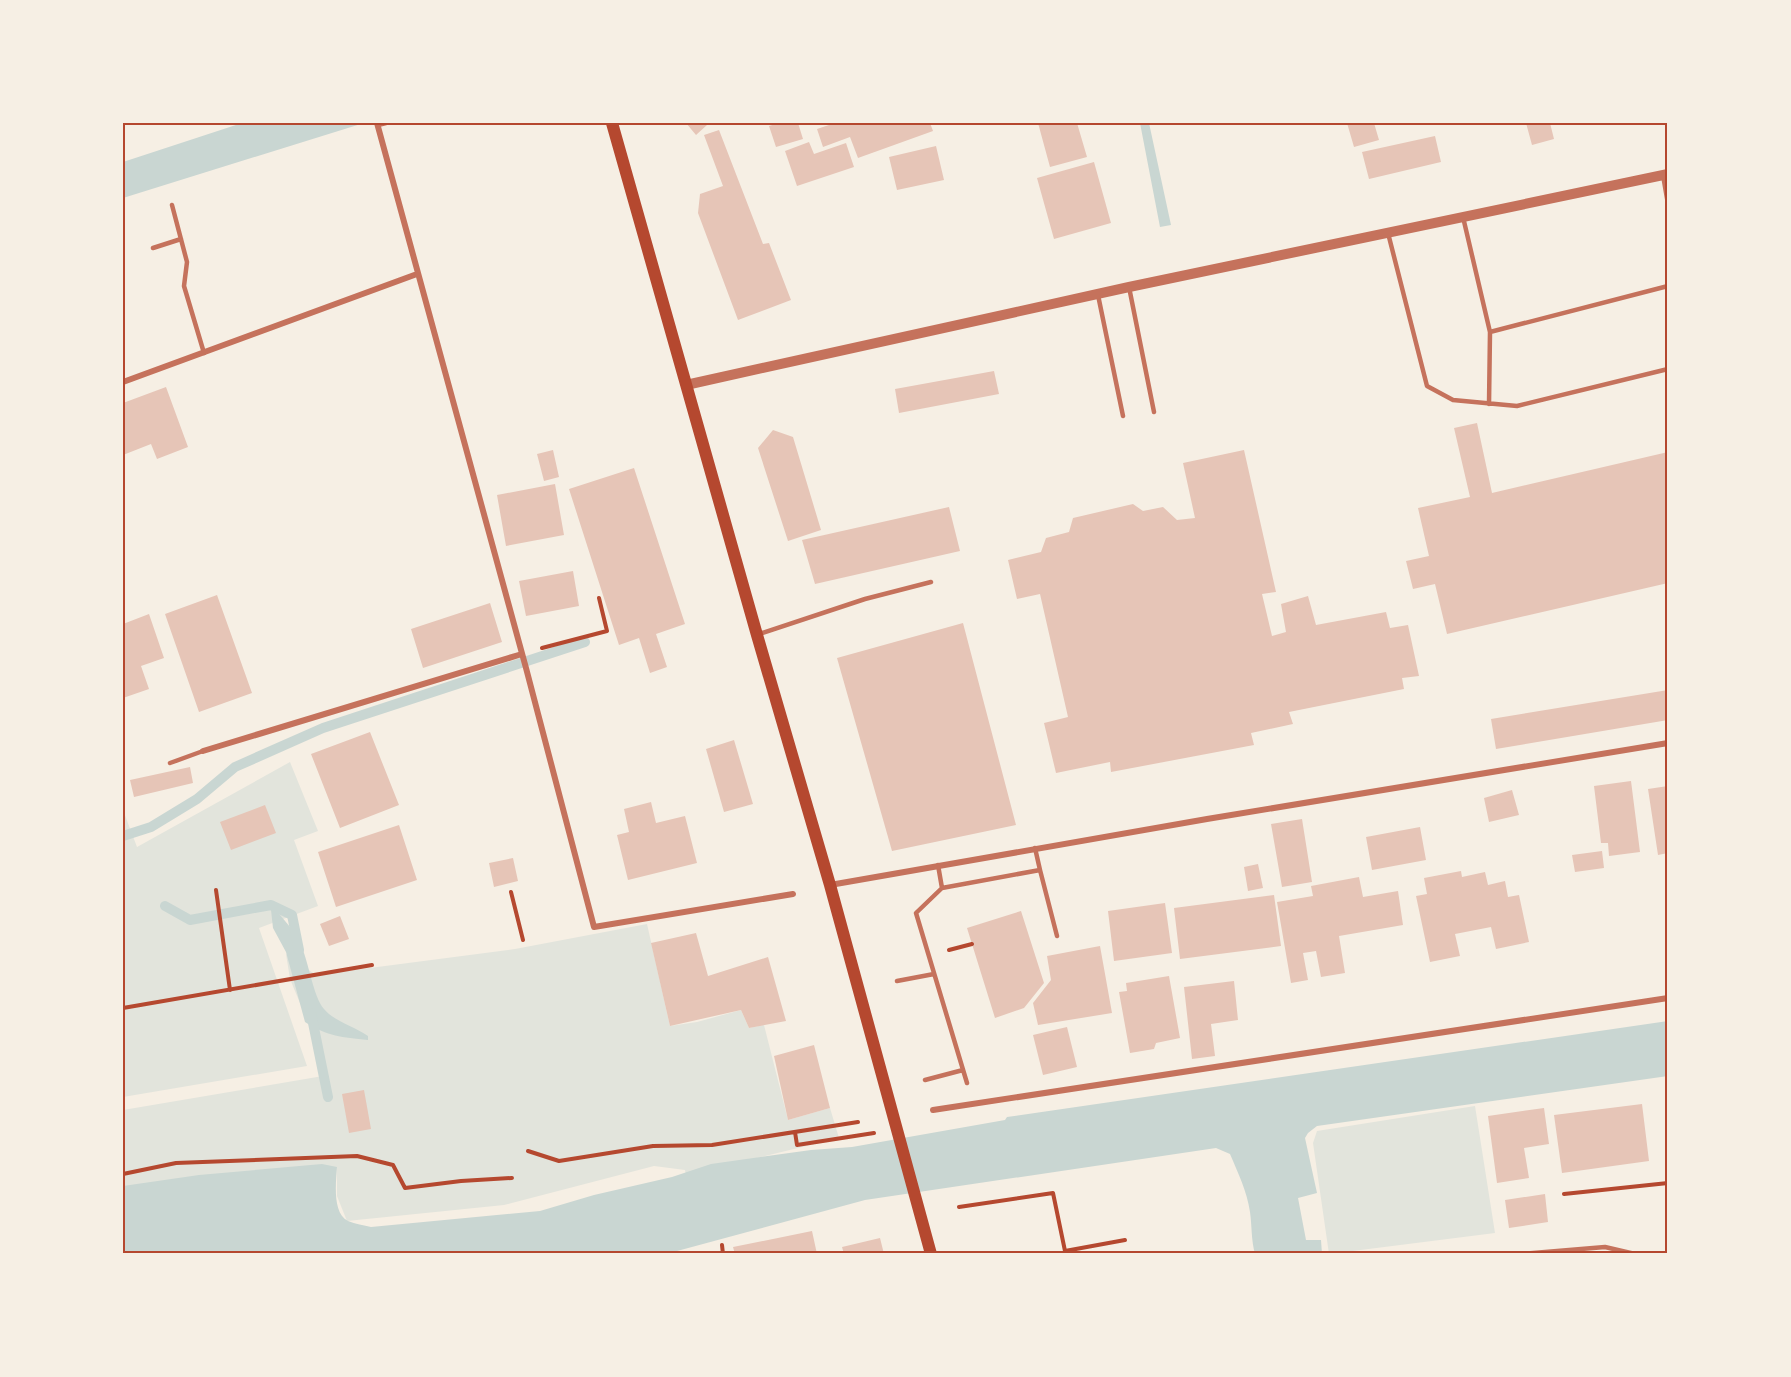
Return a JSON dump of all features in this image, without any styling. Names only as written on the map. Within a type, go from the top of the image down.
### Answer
[{"type":"main road","points":[[612,123],[830,885],[931,1254]]},
{"type":"street","points":[[377,124],[523,656],[594,927],[793,894]]},
{"type":"street","points":[[686,385],[1129,287],[1666,175]]},
{"type":"street","points":[[123,382],[417,274]]},
{"type":"street","points":[[203,751],[523,656]]},
{"type":"street","points":[[830,885],[1668,743]]},
{"type":"street","points":[[933,1110],[1668,998]]},
{"type":"lane","points":[[377,124],[386,123]]},
{"type":"lane","points":[[1666,175],[1668,204]]},
{"type":"lane","points":[[172,205],[187,262],[184,286],[204,353]]},
{"type":"lane","points":[[1463,217],[1490,332],[1490,404]]},
{"type":"lane","points":[[1388,233],[1426,386],[1453,400],[1517,406],[1668,369]]},
{"type":"lane","points":[[153,248],[181,239]]},
{"type":"lane","points":[[1490,332],[1668,286]]},
{"type":"lane","points":[[1129,287],[1154,412]]},
{"type":"lane","points":[[1098,294],[1123,416]]},
{"type":"lane","points":[[757,635],[855,602],[931,582]]},
{"type":"lane","points":[[170,763],[203,751]]},
{"type":"lane","points":[[1035,849],[1057,936]]},
{"type":"lane","points":[[938,865],[942,888]]},
{"type":"lane","points":[[967,1083],[916,913],[942,888],[1040,870]]},
{"type":"lane","points":[[897,981],[934,974]]},
{"type":"lane","points":[[925,1080],[963,1070]]},
{"type":"lane","points":[[1522,1254],[1605,1247],[1635,1254]]},
{"type":"path","points":[[523,656],[607,631],[599,598]]},
{"type":"path","points":[[216,890],[230,990]]},
{"type":"path","points":[[511,892],[523,940]]},
{"type":"path","points":[[949,950],[972,944]]},
{"type":"path","points":[[123,1008],[372,965]]},
{"type":"path","points":[[528,1151],[559,1161],[653,1146],[712,1145],[858,1122]]},
{"type":"path","points":[[795,1132],[797,1145],[852,1136]]},
{"type":"path","points":[[123,1174],[176,1162],[357,1156],[393,1165],[405,1188],[461,1180],[512,1178]]},
{"type":"path","points":[[1564,1194],[1668,1183]]},
{"type":"path","points":[[959,1207],[1053,1193],[1065,1251],[1125,1240]]},
{"type":"path","points":[[722,1245],[723,1254]]},
{"type":"shaded area","points":[[242,123],[364,123],[123,198],[123,162]]},
{"type":"shaded area","points":[[1140,123],[1149,123],[1171,225],[1160,227]]},
{"type":"shaded area","points":[[290,762],[318,831],[294,840],[318,906],[259,928],[307,1066],[123,1097],[123,810],[137,847]]},
{"type":"shaded area","points":[[275,909],[292,929],[300,943],[317,996],[324,1009],[368,1036],[368,1040],[328,1033],[305,1022],[286,952],[273,928],[271,910]]},
{"type":"shaded area","points":[[647,924],[670,1026],[697,1022],[741,1010],[749,1028],[764,1025],[788,1120],[830,1108],[839,1138],[728,1165],[690,1195],[685,1170],[654,1166],[504,1205],[347,1221],[337,1196],[337,1167],[123,1191],[123,1110],[323,1076],[317,1044],[290,979],[286,954],[316,975],[515,949]]},
{"type":"shaded area","points":[[1668,1021],[1668,1076],[1317,1126],[1305,1138],[1317,1193],[1298,1198],[1306,1240],[1321,1240],[1322,1254],[1255,1254],[1249,1204],[1242,1182],[1230,1154],[1216,1148],[865,1200],[666,1254],[123,1254],[123,1186],[199,1175],[322,1164],[337,1167],[336,1197],[343,1217],[348,1221],[371,1227],[540,1211],[594,1195],[672,1177],[711,1164],[811,1150],[852,1147],[1005,1120],[1007,1117]]},
{"type":"shaded area","points":[[1475,1106],[1495,1233],[1329,1254],[1313,1143],[1317,1131]]},
{"type":"building","points":[[686,123],[706,123],[707,125],[696,135]]},
{"type":"building","points":[[779,123],[798,123],[803,139],[776,147],[769,126]]},
{"type":"building","points":[[835,123],[930,123],[933,131],[858,158],[850,137],[823,147],[817,129]]},
{"type":"building","points":[[1038,123],[1077,123],[1087,157],[1050,167]]},
{"type":"building","points":[[1347,123],[1374,123],[1379,140],[1354,147]]},
{"type":"building","points":[[1526,123],[1550,123],[1554,139],[1532,145]]},
{"type":"building","points":[[719,130],[763,244],[769,243],[791,300],[738,320],[698,213],[700,194],[723,186],[704,135]]},
{"type":"building","points":[[1435,136],[1441,162],[1369,179],[1362,152]]},
{"type":"building","points":[[809,142],[814,154],[846,143],[854,167],[797,186],[785,151]]},
{"type":"building","points":[[936,146],[944,180],[897,190],[889,157]]},
{"type":"building","points":[[1094,162],[1111,223],[1054,239],[1037,178]]},
{"type":"building","points":[[994,371],[999,394],[899,413],[895,389]]},
{"type":"building","points":[[166,387],[188,447],[157,459],[151,444],[123,455],[123,403]]},
{"type":"building","points":[[1477,423],[1492,493],[1668,452],[1668,583],[1447,634],[1435,584],[1413,589],[1406,561],[1429,556],[1418,508],[1470,497],[1454,428]]},
{"type":"building","points":[[773,430],[793,437],[821,530],[788,541],[758,448]]},
{"type":"building","points":[[553,450],[559,477],[544,481],[537,454]]},
{"type":"building","points":[[1244,450],[1276,592],[1262,594],[1272,636],[1286,632],[1281,604],[1308,596],[1316,625],[1386,612],[1390,628],[1408,625],[1419,676],[1402,678],[1404,689],[1289,712],[1293,724],[1251,733],[1254,745],[1111,772],[1110,762],[1056,773],[1044,723],[1068,717],[1040,594],[1017,599],[1008,560],[1041,552],[1046,538],[1069,532],[1073,518],[1133,504],[1143,511],[1163,507],[1177,520],[1195,518],[1183,463]]},
{"type":"building","points":[[634,468],[685,624],[656,634],[667,667],[650,673],[639,638],[619,645],[569,489]]},
{"type":"building","points":[[555,484],[564,535],[506,546],[497,495]]},
{"type":"building","points":[[949,507],[960,551],[815,584],[802,540]]},
{"type":"building","points":[[573,571],[579,606],[526,616],[519,581]]},
{"type":"building","points":[[217,595],[252,693],[199,712],[165,614]]},
{"type":"building","points":[[490,603],[502,642],[423,668],[411,629]]},
{"type":"building","points":[[149,614],[164,658],[141,666],[149,689],[123,698],[123,624]]},
{"type":"building","points":[[963,623],[1016,825],[892,851],[837,658]]},
{"type":"building","points":[[1668,690],[1668,720],[1496,749],[1491,719]]},
{"type":"building","points":[[370,732],[399,805],[340,828],[311,754]]},
{"type":"building","points":[[734,740],[753,804],[724,812],[706,749]]},
{"type":"building","points":[[190,767],[193,783],[134,797],[130,780]]},
{"type":"building","points":[[1631,781],[1640,852],[1609,856],[1608,843],[1601,843],[1594,786]]},
{"type":"building","points":[[1668,786],[1668,853],[1658,855],[1648,789]]},
{"type":"building","points":[[1512,790],[1519,815],[1489,822],[1484,798]]},
{"type":"building","points":[[651,802],[656,823],[685,816],[697,863],[628,880],[617,835],[629,832],[624,809]]},
{"type":"building","points":[[265,805],[276,833],[231,850],[220,822]]},
{"type":"building","points":[[1302,819],[1312,882],[1282,887],[1271,824]]},
{"type":"building","points":[[399,825],[417,880],[336,907],[318,852]]},
{"type":"building","points":[[1420,827],[1426,860],[1372,870],[1366,837]]},
{"type":"building","points":[[1602,851],[1604,868],[1575,872],[1572,855]]},
{"type":"building","points":[[513,858],[518,881],[494,887],[489,863]]},
{"type":"building","points":[[1258,864],[1263,888],[1248,891],[1244,867]]},
{"type":"building","points":[[1461,871],[1462,877],[1485,872],[1488,885],[1505,881],[1508,897],[1519,895],[1529,942],[1496,949],[1491,927],[1455,934],[1460,956],[1430,962],[1416,896],[1427,894],[1424,878]]},
{"type":"building","points":[[1359,877],[1363,897],[1398,891],[1403,925],[1339,936],[1345,973],[1321,977],[1316,951],[1303,953],[1308,980],[1291,983],[1277,902],[1313,896],[1311,886]]},
{"type":"building","points":[[1274,895],[1281,946],[1180,959],[1174,908]]},
{"type":"building","points":[[1165,903],[1172,953],[1114,961],[1108,911]]},
{"type":"building","points":[[1021,911],[1044,983],[1024,1008],[995,1018],[967,928]]},
{"type":"building","points":[[340,916],[349,939],[329,946],[320,924]]},
{"type":"building","points":[[696,933],[708,976],[768,957],[786,1021],[749,1028],[741,1010],[670,1026],[651,943]]},
{"type":"building","points":[[1100,946],[1112,1013],[1038,1025],[1033,1003],[1051,980],[1047,956]]},
{"type":"building","points":[[1169,976],[1180,1038],[1156,1043],[1154,1049],[1130,1053],[1119,992],[1127,991],[1126,983]]},
{"type":"building","points":[[1234,981],[1238,1020],[1211,1024],[1215,1056],[1192,1059],[1184,987]]},
{"type":"building","points":[[1067,1027],[1077,1067],[1043,1075],[1033,1035]]},
{"type":"building","points":[[814,1045],[830,1108],[788,1120],[774,1056]]},
{"type":"building","points":[[364,1090],[371,1129],[349,1133],[342,1094]]},
{"type":"building","points":[[1642,1104],[1649,1161],[1562,1173],[1554,1115]]},
{"type":"building","points":[[1544,1108],[1549,1144],[1524,1148],[1529,1178],[1497,1183],[1488,1116]]},
{"type":"building","points":[[1545,1194],[1548,1222],[1509,1228],[1505,1200]]},
{"type":"building","points":[[812,1231],[817,1254],[735,1254],[733,1247]]},
{"type":"building","points":[[880,1238],[884,1254],[844,1254],[842,1247]]},
{"type":"waterway","points":[[123,836],[151,827],[197,799],[235,767],[323,728],[585,642]]},
{"type":"waterway","points":[[165,906],[190,920],[271,905],[292,915],[299,950]]},
{"type":"waterway","points":[[311,1013],[328,1097]]}]
